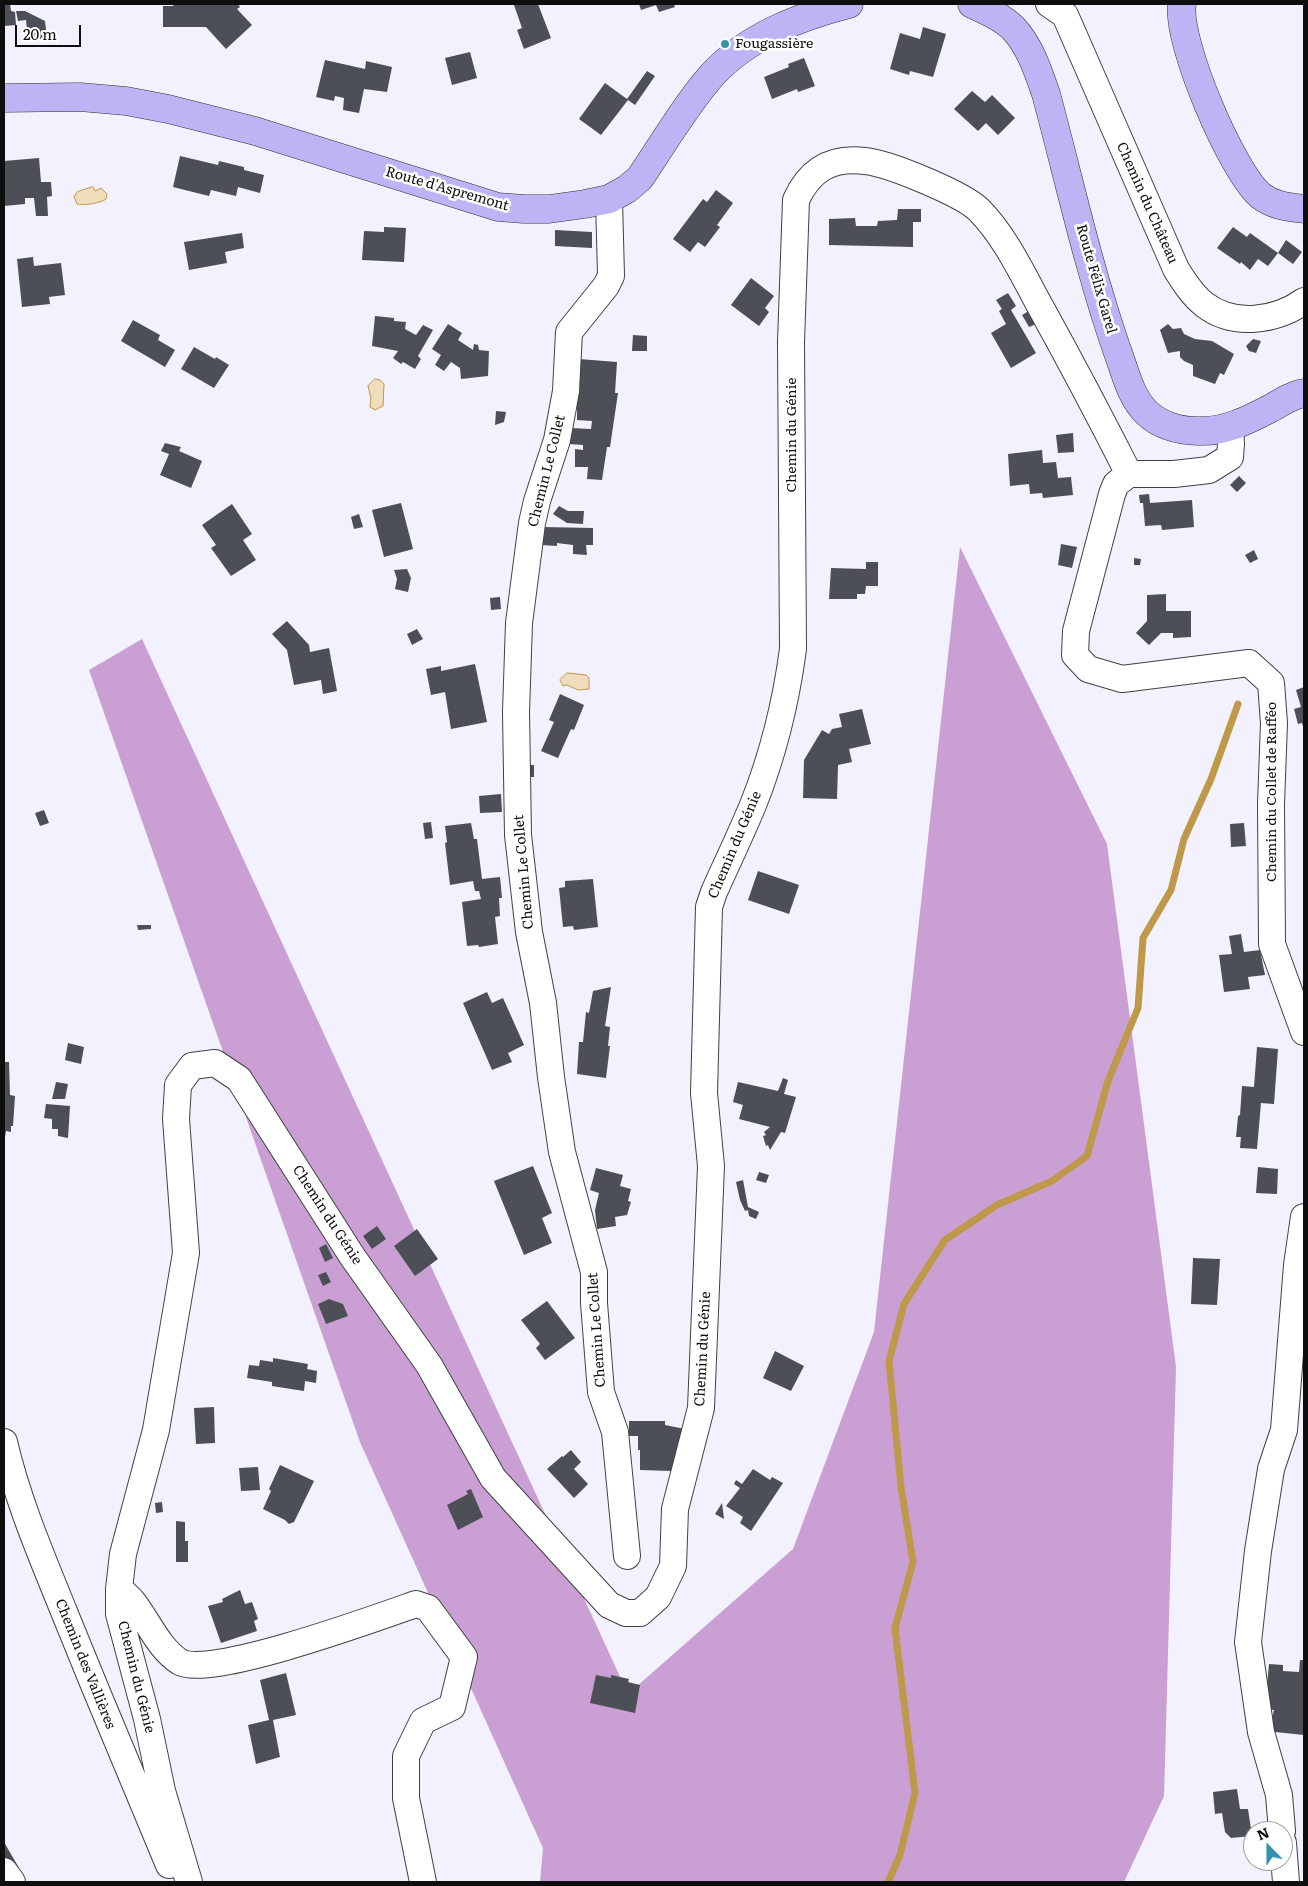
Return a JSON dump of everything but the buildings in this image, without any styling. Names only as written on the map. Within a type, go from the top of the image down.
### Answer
[{"type":"street","name":"Route d'Aspremont","points":[[4,98],[80,97],[126,101],[168,109],[256,131],[498,207],[524,210],[549,209],[609,199],[627,189],[640,178],[713,75],[731,58],[770,32],[794,21],[849,4]]},
{"type":"street","name":"Route Félix Garel","points":[[972,4],[997,17],[1012,28],[1030,52],[1046,94],[1098,291],[1136,398],[1150,415],[1167,426],[1199,432],[1244,422],[1288,398],[1304,394]]},
{"type":"street","name":"Chemin du Château","points":[[1049,4],[1065,15],[1176,269],[1188,287],[1210,309],[1217,313],[1238,318],[1260,319],[1279,314],[1304,301]]},
{"type":"street","points":[[1182,4],[1189,55],[1215,122],[1239,166],[1252,186],[1261,196],[1273,204],[1304,209]]},
{"type":"street","name":"Chemin du Génie","points":[[189,1882],[162,1791],[147,1719],[119,1614],[119,1589],[123,1554],[156,1430],[186,1253],[176,1119],[178,1085],[192,1066],[215,1063],[239,1079],[352,1256],[429,1365],[493,1478],[609,1605],[626,1614],[640,1613],[658,1597],[673,1566],[675,1509],[701,1408],[711,1166],[704,1093],[709,908],[714,892],[754,804],[775,740],[788,686],[793,649],[791,342],[796,200],[801,188],[810,177],[822,167],[838,161],[872,161],[920,178],[955,194],[979,210],[1017,261],[1087,390],[1128,474]]},
{"type":"street","name":"Chemin Le Collet","points":[[609,199],[610,276],[606,286],[569,332],[566,391],[557,440],[537,501],[532,523],[519,623],[516,712],[518,835],[529,932],[543,1003],[562,1152],[594,1272],[594,1303],[601,1392],[615,1432],[627,1556]]},
{"type":"street","points":[[1128,474],[1174,474],[1209,470],[1230,457],[1230,426]]},
{"type":"street","name":"Chemin du Collet de Rafféo","points":[[1128,474],[1116,484],[1112,494],[1076,631],[1075,655],[1088,669],[1122,679],[1249,663],[1271,682],[1274,722],[1271,804],[1272,944],[1304,1032]]},
{"type":"street","points":[[1281,1821],[1279,1795],[1261,1732],[1248,1642],[1258,1551],[1271,1469],[1284,1430],[1304,1217]]},
{"type":"street","name":"Chemin des Vallières","points":[[4,1442],[10,1470],[29,1525],[111,1728],[177,1882]]},
{"type":"street","points":[[119,1589],[132,1600],[167,1651],[181,1663],[198,1666],[222,1663],[320,1638],[416,1604],[428,1608],[464,1657],[452,1707],[423,1721],[406,1756],[406,1798],[423,1882]]},
{"type":"street","points":[[4,1871],[12,1882]]},
{"type":"shaded area","points":[[93,187],[95,191],[101,188],[107,194],[106,199],[92,204],[77,204],[74,197],[77,192]]},
{"type":"shaded area","points":[[375,379],[380,380],[384,384],[383,406],[375,410],[370,407],[371,398],[368,386]]},
{"type":"shaded area","points":[[960,547],[1107,844],[1176,1367],[1164,1796],[1124,1882],[540,1882],[543,1848],[360,1442],[89,670],[142,639],[628,1694],[793,1549],[874,1332]]},
{"type":"shaded area","points":[[567,673],[586,675],[589,678],[589,689],[578,690],[567,685],[563,686],[560,680]]},
{"type":"waterway","points":[[888,1882],[900,1855],[915,1793],[895,1628],[913,1562],[901,1487],[889,1361],[904,1304],[945,1240],[997,1205],[1052,1181],[1087,1156],[1108,1081],[1138,1008],[1143,938],[1171,890],[1184,839],[1211,779],[1238,704]]},
{"type":"place","name":"Fougassière","points":[[725,44]]}]
